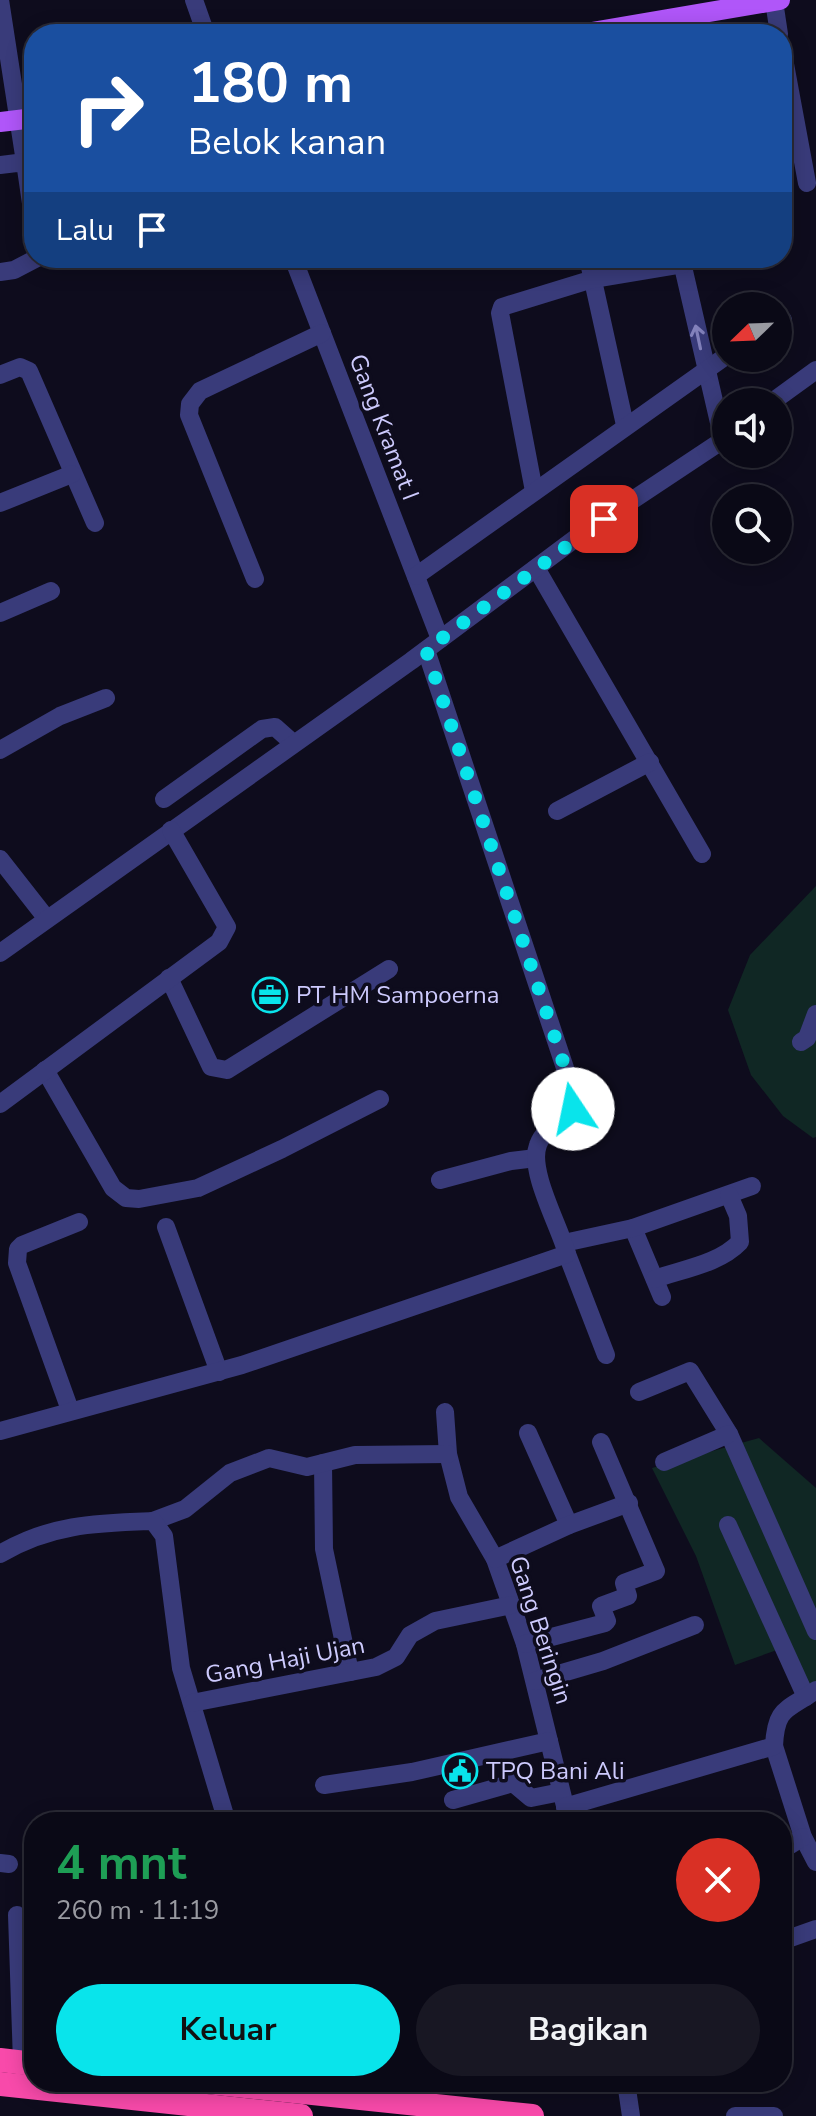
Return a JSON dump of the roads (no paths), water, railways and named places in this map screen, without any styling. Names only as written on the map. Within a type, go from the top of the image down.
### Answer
[{"type":"highway","points":[[0,2084],[24,2086]]},
{"type":"highway","points":[[100,2092],[251,2104],[301,2116]]},
{"type":"highway","points":[[227,2092],[251,2104]]},
{"type":"highway","points":[[251,2104],[273,2092]]},
{"type":"highway","points":[[334,2092],[532,2116]]},
{"type":"main road","points":[[661,24],[777,1]]},
{"type":"street","points":[[0,0],[24,157]]},
{"type":"street","points":[[194,0],[202,24]]},
{"type":"street","points":[[777,1],[778,24]]},
{"type":"street","points":[[792,102],[807,183]]},
{"type":"street","points":[[0,165],[24,162]]},
{"type":"street","points":[[0,272],[24,265]]},
{"type":"street","name":"Gang Kramat I","points":[[297,268],[430,614],[433,644],[575,1102],[573,1109],[542,1136],[536,1147],[536,1158]]},
{"type":"street","points":[[590,268],[625,425]]},
{"type":"street","points":[[534,491],[500,313],[502,307],[593,279],[647,268]]},
{"type":"street","points":[[683,268],[712,395]]},
{"type":"street","points":[[255,579],[189,415],[190,404],[200,391],[322,333]]},
{"type":"street","points":[[416,576],[712,365]]},
{"type":"street","points":[[0,375],[25,367],[29,371],[95,523]]},
{"type":"street","points":[[791,388],[816,370]]},
{"type":"street","points":[[0,953],[433,644],[580,535],[712,447]]},
{"type":"street","points":[[0,503],[72,474]]},
{"type":"street","points":[[536,568],[702,854]]},
{"type":"street","points":[[0,613],[51,591]]},
{"type":"street","points":[[0,750],[60,716],[106,698]]},
{"type":"street","points":[[164,799],[262,729],[275,727],[293,743]]},
{"type":"street","points":[[557,811],[650,762]]},
{"type":"street","points":[[0,1104],[219,942],[227,927],[171,830]]},
{"type":"street","points":[[0,859],[47,919]]},
{"type":"street","points":[[169,978],[211,1067],[227,1070],[389,969]]},
{"type":"street","points":[[801,1042],[807,1038],[816,1014]]},
{"type":"street","points":[[45,1070],[113,1188],[126,1198],[139,1199],[198,1188],[380,1099]]},
{"type":"street","points":[[440,1180],[511,1161],[536,1158],[540,1178],[606,1355]]},
{"type":"street","points":[[0,1431],[219,1372],[565,1248],[633,1228],[752,1186]]},
{"type":"street","points":[[655,1279],[719,1257],[740,1242],[738,1216],[729,1195]]},
{"type":"street","points":[[70,1410],[16,1254],[22,1245],[79,1222]]},
{"type":"street","points":[[166,1227],[219,1372]]},
{"type":"street","points":[[633,1228],[662,1297]]},
{"type":"street","points":[[639,1392],[690,1371],[729,1434],[811,1607],[816,1631]]},
{"type":"street","name":"Gang Beringin","points":[[445,1412],[448,1454],[459,1497],[495,1559],[525,1644],[565,1807]]},
{"type":"street","points":[[528,1433],[569,1525]]},
{"type":"street","points":[[664,1462],[729,1434]]},
{"type":"street","points":[[525,1644],[605,1623],[607,1621],[601,1606],[628,1596],[624,1583],[656,1571],[601,1442]]},
{"type":"street","points":[[0,1554],[24,1540],[87,1523],[153,1521],[185,1509],[230,1473],[269,1458],[307,1467],[355,1455],[448,1454]]},
{"type":"street","points":[[323,1463],[324,1549],[350,1672]]},
{"type":"street","points":[[495,1559],[569,1525],[629,1503]]},
{"type":"street","points":[[153,1521],[164,1536],[181,1668],[224,1812]]},
{"type":"street","points":[[728,1525],[811,1693],[779,1714],[774,1746],[803,1837],[816,1862]]},
{"type":"street","name":"Gang Haji Ujan","points":[[192,1703],[376,1667],[396,1657],[410,1635],[435,1621],[511,1605]]},
{"type":"street","points":[[535,1681],[603,1661],[695,1625]]},
{"type":"street","points":[[324,1785],[412,1772],[549,1741]]},
{"type":"street","points":[[453,1800],[513,1783],[531,1798],[565,1807],[774,1746]]},
{"type":"street","points":[[792,1844],[803,1837]]},
{"type":"street","points":[[17,1915],[19,2062]]},
{"type":"street","points":[[792,1937],[816,1929]]},
{"type":"street","points":[[627,2092],[631,2116]]},
{"type":"street","points":[[735,2116],[774,2116]]},
{"type":"place","name":"PT HM Sampoerna","points":[[270,995]]},
{"type":"place","name":"TPQ Bani Ali","points":[[460,1771]]}]
